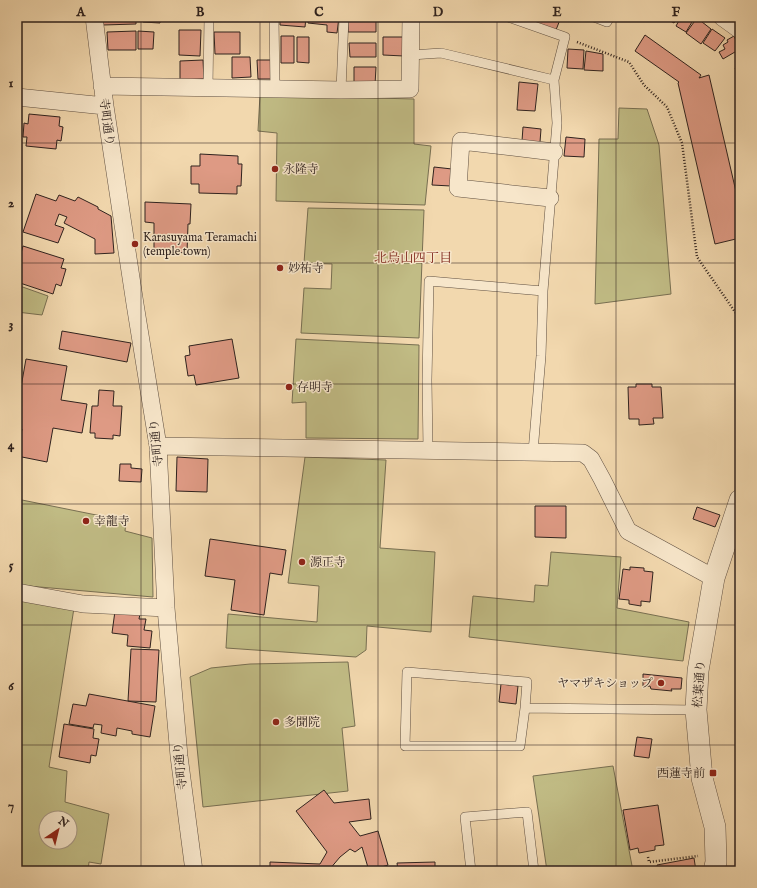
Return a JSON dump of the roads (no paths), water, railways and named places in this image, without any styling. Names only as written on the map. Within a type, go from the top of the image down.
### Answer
[{"type":"street","name":"寺町通り","points":[[94,17],[102,86],[158,446],[166,608],[179,756],[194,871]]},
{"type":"street","points":[[102,86],[410,90],[411,17]]},
{"type":"street","points":[[722,17],[740,30]]},
{"type":"street","points":[[17,97],[105,106]]},
{"type":"street","points":[[550,198],[458,188],[461,141],[554,152]]},
{"type":"street","points":[[158,446],[584,453],[591,459],[628,532],[714,578]]},
{"type":"street","name":"松葉通り","points":[[715,862],[715,827],[702,778],[696,710],[699,664],[714,578],[735,530],[740,500]]},
{"type":"street","points":[[17,592],[82,604],[166,608]]},
{"type":"lane","points":[[208,88],[209,17]]},
{"type":"lane","points":[[274,17],[275,89]]},
{"type":"lane","points":[[341,90],[344,17]]},
{"type":"lane","points":[[508,17],[564,37],[554,80],[557,123],[550,198],[534,452]]},
{"type":"lane","points":[[594,17],[607,22],[610,17]]},
{"type":"lane","points":[[411,54],[440,53],[554,80]]},
{"type":"lane","points":[[428,450],[427,380],[429,281],[544,291]]},
{"type":"lane","points":[[407,672],[527,682],[525,708],[520,746],[405,746],[407,672]]},
{"type":"lane","points":[[525,708],[696,710]]},
{"type":"lane","points":[[471,871],[465,817],[527,812],[534,871]]},
{"type":"place","name":"永隆寺","points":[[275,169]]},
{"type":"place","name":"Karasuyama Teramachi (temple town)","points":[[135,244]]},
{"type":"place","name":"妙祐寺","points":[[280,268]]},
{"type":"place","name":"存明寺","points":[[289,387]]},
{"type":"place","name":"幸龍寺","points":[[86,521]]},
{"type":"place","name":"源正寺","points":[[302,562]]},
{"type":"place","name":"ヤマザキショップ","points":[[661,683]]},
{"type":"place","name":"多聞院","points":[[276,722]]},
{"type":"place","name":"西蓮寺前","points":[[713,773]]},
{"type":"district","name":"北烏山四丁目","points":[[413,257]]}]
